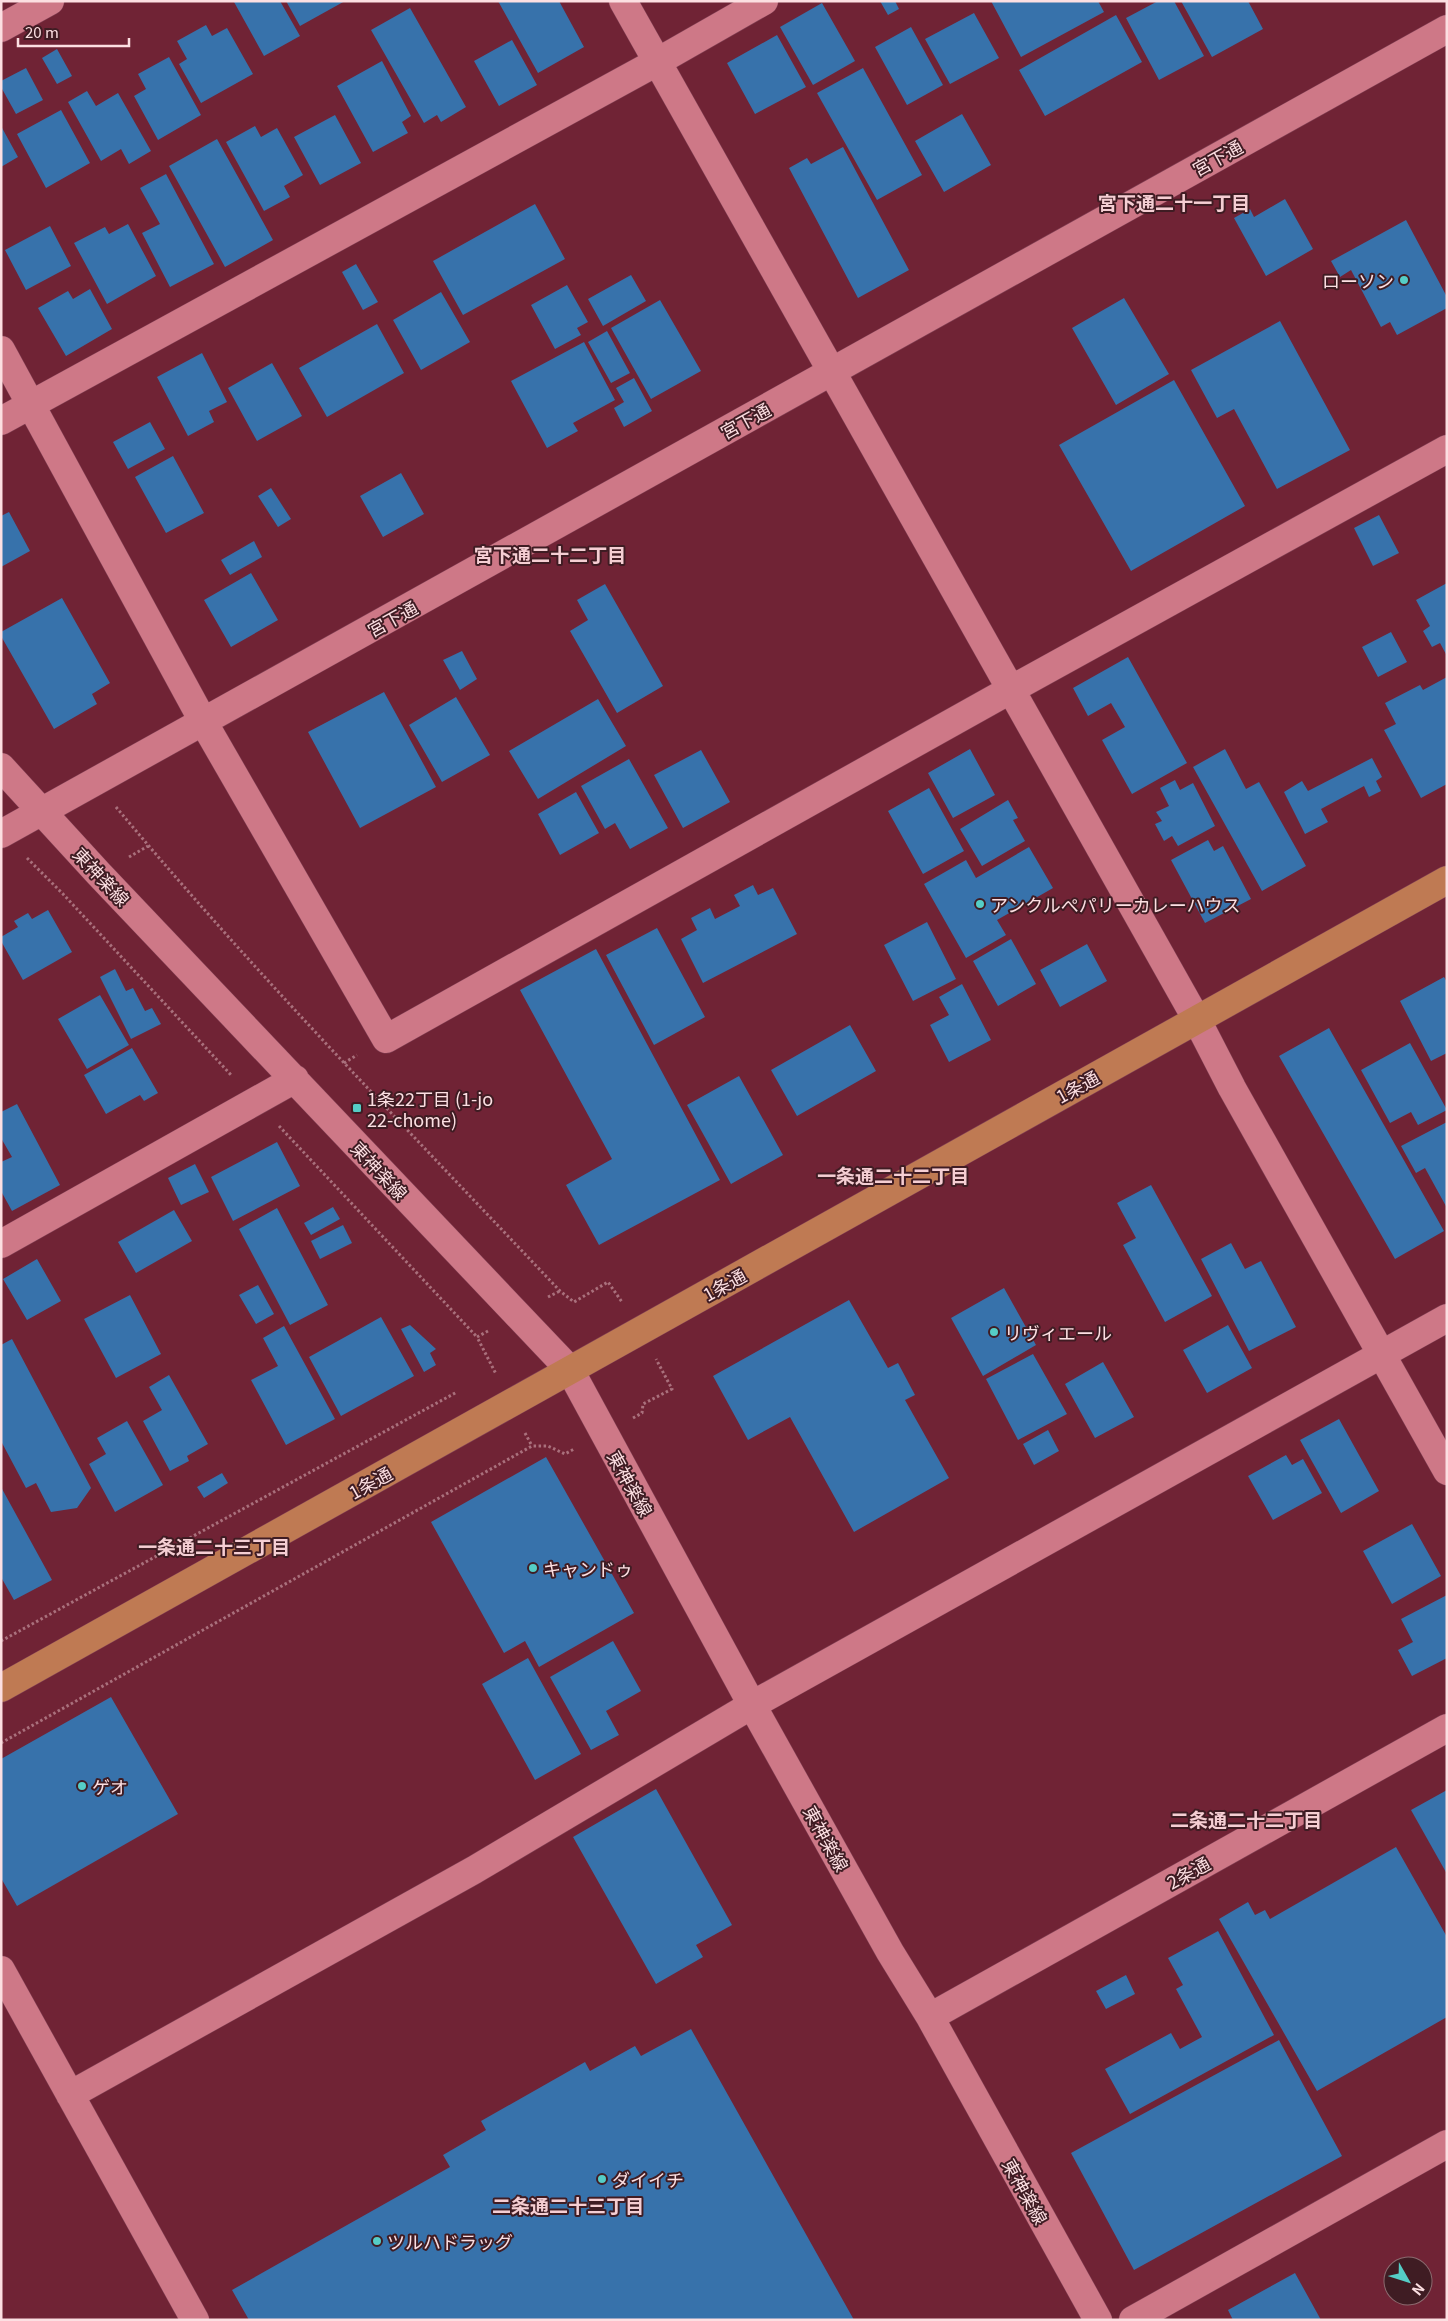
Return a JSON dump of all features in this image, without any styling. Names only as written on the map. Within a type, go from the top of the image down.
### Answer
[{"type":"main road","name":"1条通","points":[[1,1688],[1447,880]]},
{"type":"street","points":[[1,28],[50,1]]},
{"type":"street","points":[[624,1],[1197,1020],[1232,1088],[1447,1471]]},
{"type":"street","points":[[1,421],[657,62],[764,1]]},
{"type":"street","name":"宮下通","points":[[1,834],[44,812],[1447,29]]},
{"type":"street","points":[[1,350],[204,722],[386,1039],[1010,690],[1447,449]]},
{"type":"street","name":"東神楽線","points":[[1,767],[99,874],[570,1370],[752,1705],[890,1952],[930,2017],[1098,2320]]},
{"type":"street","points":[[1,1244],[295,1079]]},
{"type":"street","points":[[70,2095],[474,1870],[752,1705],[1447,1318]]},
{"type":"street","name":"2条通","points":[[930,2017],[1447,1728]]},
{"type":"street","points":[[1,1970],[195,2320]]},
{"type":"street","points":[[1133,2320],[1447,2144]]},
{"type":"path","points":[[1,1743],[532,1446],[548,1446],[565,1454],[603,1432],[642,1414],[644,1404],[672,1389],[640,1331],[608,1282],[574,1302],[560,1291],[344,1062],[148,846],[96,783]]},
{"type":"path","points":[[486,1376],[495,1371]]},
{"type":"path","points":[[1,1641],[460,1390]]},
{"type":"building","points":[[280,1],[300,36],[264,56],[234,2]]},
{"type":"building","points":[[286,1],[345,1],[300,26]]},
{"type":"building","points":[[498,1],[559,1],[584,47],[538,73]]},
{"type":"building","points":[[880,1],[895,1],[899,9],[888,15]]},
{"type":"building","points":[[991,1],[1098,1],[1104,12],[1021,57]]},
{"type":"building","points":[[1158,1],[1174,1],[1204,56],[1159,80],[1126,18]]},
{"type":"building","points":[[1181,1],[1248,1],[1263,29],[1212,57]]},
{"type":"building","points":[[822,3],[855,61],[813,85],[780,27]]},
{"type":"building","points":[[410,8],[466,107],[441,122],[437,115],[424,123],[371,30]]},
{"type":"building","points":[[974,13],[999,58],[950,84],[925,39]]},
{"type":"building","points":[[1116,15],[1142,62],[1045,116],[1019,70]]},
{"type":"building","points":[[206,25],[212,36],[227,28],[253,74],[201,103],[179,64],[187,59],[177,41]]},
{"type":"building","points":[[911,27],[943,85],[907,105],[875,47]]},
{"type":"building","points":[[777,35],[806,87],[755,114],[727,63]]},
{"type":"building","points":[[512,40],[537,85],[499,106],[474,61]]},
{"type":"building","points":[[57,49],[72,76],[57,84],[42,58]]},
{"type":"building","points":[[169,57],[201,115],[158,140],[134,96],[146,89],[138,74]]},
{"type":"building","points":[[382,61],[411,116],[402,122],[408,133],[373,152],[337,86]]},
{"type":"building","points":[[26,68],[43,100],[16,114],[1,87],[1,81]]},
{"type":"building","points":[[863,68],[922,175],[877,200],[817,93]]},
{"type":"building","points":[[87,91],[96,106],[118,93],[151,151],[129,164],[121,149],[101,161],[68,102]]},
{"type":"building","points":[[61,110],[90,163],[46,188],[17,134]]},
{"type":"building","points":[[962,114],[991,165],[944,192],[915,141]]},
{"type":"building","points":[[335,115],[361,163],[320,185],[294,137]]},
{"type":"building","points":[[1,126],[18,157],[1,167]]},
{"type":"building","points":[[255,126],[261,137],[277,128],[303,175],[284,186],[290,197],[264,211],[226,142]]},
{"type":"building","points":[[217,139],[273,240],[225,267],[169,166]]},
{"type":"building","points":[[843,147],[909,270],[858,298],[789,168],[807,158],[811,164]]},
{"type":"building","points":[[166,174],[214,264],[170,287],[142,233],[160,224],[140,188]]},
{"type":"building","points":[[1285,199],[1313,249],[1266,276],[1234,218],[1250,209],[1254,217]]},
{"type":"building","points":[[535,204],[565,259],[463,315],[433,261]]},
{"type":"building","points":[[1406,220],[1447,297],[1447,308],[1397,335],[1390,322],[1381,327],[1351,270],[1340,277],[1331,261]]},
{"type":"building","points":[[128,224],[156,276],[107,304],[74,243],[105,227],[109,234]]},
{"type":"building","points":[[50,226],[71,266],[26,290],[5,250]]},
{"type":"building","points":[[356,264],[378,302],[363,310],[342,272]]},
{"type":"building","points":[[631,275],[646,301],[603,326],[588,299]]},
{"type":"building","points":[[567,285],[588,322],[577,328],[581,335],[555,349],[531,305]]},
{"type":"building","points":[[90,289],[112,329],[66,356],[38,308],[68,291],[73,299]]},
{"type":"building","points":[[441,292],[470,342],[421,370],[393,320]]},
{"type":"building","points":[[1124,298],[1169,374],[1116,405],[1072,328]]},
{"type":"building","points":[[660,300],[701,371],[651,399],[611,328]]},
{"type":"building","points":[[1280,321],[1350,450],[1277,489],[1234,409],[1217,418],[1191,370]]},
{"type":"building","points":[[377,324],[404,373],[327,417],[299,368]]},
{"type":"building","points":[[607,331],[630,373],[611,383],[588,342]]},
{"type":"building","points":[[584,342],[615,400],[573,423],[578,431],[547,448],[511,381]]},
{"type":"building","points":[[202,353],[227,402],[209,411],[214,422],[188,436],[157,377]]},
{"type":"building","points":[[272,363],[302,416],[257,441],[228,388]]},
{"type":"building","points":[[634,378],[652,411],[624,427],[614,408],[624,402],[616,388]]},
{"type":"building","points":[[1174,380],[1245,506],[1131,571],[1059,445]]},
{"type":"building","points":[[150,422],[165,449],[128,469],[113,442]]},
{"type":"building","points":[[173,456],[204,513],[166,533],[135,477]]},
{"type":"building","points":[[401,473],[424,514],[383,537],[360,496]]},
{"type":"building","points":[[271,488],[291,519],[278,527],[258,496]]},
{"type":"building","points":[[9,512],[30,551],[1,567],[1,516]]},
{"type":"building","points":[[1379,515],[1399,553],[1373,566],[1354,528]]},
{"type":"building","points":[[254,541],[262,557],[230,575],[221,560]]},
{"type":"building","points":[[251,573],[278,620],[231,647],[204,600]]},
{"type":"building","points":[[1447,583],[1447,656],[1440,643],[1432,647],[1423,631],[1430,626],[1416,600]]},
{"type":"building","points":[[605,584],[663,686],[617,713],[570,631],[588,620],[577,600]]},
{"type":"building","points":[[62,598],[110,683],[92,694],[97,704],[54,729],[1,636],[1,632]]},
{"type":"building","points":[[1391,632],[1407,662],[1378,677],[1362,647]]},
{"type":"building","points":[[462,651],[477,679],[460,690],[443,660]]},
{"type":"building","points":[[1128,657],[1187,763],[1132,794],[1102,740],[1125,727],[1111,703],[1088,716],[1073,688]]},
{"type":"building","points":[[1447,677],[1447,784],[1421,798],[1384,730],[1396,724],[1385,703],[1420,685],[1423,690]]},
{"type":"building","points":[[384,692],[436,787],[360,828],[308,732]]},
{"type":"building","points":[[456,697],[490,755],[442,782],[409,725]]},
{"type":"building","points":[[598,699],[626,746],[538,799],[509,751]]},
{"type":"building","points":[[970,749],[995,795],[953,818],[928,773]]},
{"type":"building","points":[[1225,749],[1246,789],[1259,782],[1306,866],[1262,891],[1193,767]]},
{"type":"building","points":[[701,750],[730,802],[683,828],[654,775]]},
{"type":"building","points":[[1372,758],[1382,777],[1376,781],[1381,791],[1369,797],[1364,786],[1321,809],[1328,822],[1305,834],[1284,792],[1302,781],[1308,791]]},
{"type":"building","points":[[629,759],[668,828],[630,849],[615,823],[605,829],[581,786]]},
{"type":"building","points":[[1175,780],[1180,790],[1193,783],[1215,826],[1178,846],[1172,836],[1164,841],[1155,824],[1162,821],[1156,812],[1169,806],[1160,788]]},
{"type":"building","points":[[929,788],[964,851],[923,874],[888,811]]},
{"type":"building","points":[[576,792],[599,833],[560,855],[538,814]]},
{"type":"building","points":[[1008,800],[1018,818],[1013,820],[1025,841],[982,866],[960,829]]},
{"type":"building","points":[[1208,840],[1214,851],[1223,846],[1251,899],[1205,923],[1171,860]]},
{"type":"building","name":"アンクルぺパリーカレーハウス","points":[[1029,847],[1053,888],[997,920],[1006,935],[966,958],[924,884],[966,860],[976,878]]},
{"type":"building","points":[[753,885],[758,895],[773,888],[797,934],[703,983],[681,939],[697,930],[691,918],[710,908],[715,919],[740,906],[734,895]]},
{"type":"building","points":[[48,910],[72,952],[23,980],[1,941],[1,937],[18,927],[14,921],[28,913],[32,919]]},
{"type":"building","points":[[927,922],[956,979],[913,1001],[884,945]]},
{"type":"building","points":[[657,928],[705,1017],[654,1045],[606,955]]},
{"type":"building","points":[[1011,939],[1036,984],[998,1006],[973,961]]},
{"type":"building","points":[[1087,944],[1107,981],[1060,1007],[1040,970]]},
{"type":"building","points":[[596,949],[720,1180],[599,1245],[566,1185],[612,1159],[520,990]]},
{"type":"building","points":[[115,969],[126,991],[133,988],[145,1011],[152,1008],[161,1024],[131,1039],[100,977]]},
{"type":"building","points":[[1444,977],[1447,982],[1447,1053],[1431,1061],[1400,1001]]},
{"type":"building","points":[[962,984],[991,1040],[949,1062],[930,1025],[949,1015],[939,997]]},
{"type":"building","points":[[100,995],[129,1045],[87,1069],[58,1019]]},
{"type":"building","points":[[850,1025],[876,1071],[797,1116],[771,1070]]},
{"type":"building","points":[[1329,1028],[1444,1231],[1395,1259],[1279,1056]]},
{"type":"building","points":[[1410,1043],[1447,1110],[1418,1125],[1411,1112],[1390,1123],[1361,1070]]},
{"type":"building","points":[[132,1048],[158,1093],[144,1101],[140,1095],[106,1114],[84,1075]]},
{"type":"building","points":[[739,1076],[783,1155],[731,1184],[687,1105]]},
{"type":"building","points":[[17,1104],[60,1185],[12,1211],[1,1191],[1,1162],[12,1157],[1,1138],[1,1112]]},
{"type":"building","points":[[1447,1122],[1447,1208],[1425,1168],[1416,1173],[1401,1146]]},
{"type":"building","points":[[277,1142],[300,1186],[233,1221],[211,1177]]},
{"type":"building","points":[[195,1164],[209,1192],[181,1205],[168,1178]]},
{"type":"building","points":[[1151,1185],[1212,1296],[1165,1322],[1123,1245],[1136,1238],[1117,1203]]},
{"type":"building","points":[[333,1207],[340,1219],[311,1235],[304,1223]]},
{"type":"building","points":[[277,1208],[328,1305],[290,1325],[239,1229]]},
{"type":"building","points":[[174,1210],[192,1241],[136,1273],[118,1242]]},
{"type":"building","points":[[343,1225],[352,1243],[320,1259],[311,1241]]},
{"type":"building","points":[[1231,1243],[1245,1269],[1261,1261],[1296,1327],[1249,1351],[1201,1259]]},
{"type":"building","points":[[37,1259],[61,1301],[27,1320],[3,1279]]},
{"type":"building","points":[[258,1285],[274,1314],[256,1324],[239,1295]]},
{"type":"building","name":"リヴィエール","points":[[1004,1288],[1036,1345],[983,1376],[951,1318]]},
{"type":"building","points":[[130,1295],[161,1354],[116,1378],[84,1319]]},
{"type":"building","points":[[849,1300],[888,1368],[898,1363],[915,1395],[905,1400],[949,1478],[854,1532],[790,1417],[748,1440],[713,1376]]},
{"type":"building","points":[[381,1317],[414,1376],[341,1416],[309,1357]]},
{"type":"building","points":[[410,1325],[436,1349],[430,1353],[436,1365],[424,1372],[401,1329]]},
{"type":"building","points":[[1228,1325],[1252,1368],[1207,1393],[1183,1350]]},
{"type":"building","points":[[284,1326],[335,1419],[286,1445],[251,1380],[278,1366],[263,1338]]},
{"type":"building","points":[[12,1339],[91,1488],[77,1508],[51,1512],[36,1483],[26,1488],[1,1441],[1,1345]]},
{"type":"building","points":[[1033,1354],[1067,1414],[1018,1440],[986,1379]]},
{"type":"building","points":[[1103,1362],[1134,1417],[1095,1438],[1065,1384]]},
{"type":"building","points":[[169,1375],[208,1444],[187,1456],[189,1461],[170,1471],[143,1421],[162,1410],[149,1387]]},
{"type":"building","points":[[1339,1419],[1379,1491],[1341,1513],[1300,1440]]},
{"type":"building","points":[[127,1421],[163,1485],[115,1512],[89,1464],[106,1454],[97,1438]]},
{"type":"building","points":[[1048,1430],[1059,1451],[1034,1465],[1023,1444]]},
{"type":"building","points":[[1286,1455],[1292,1465],[1303,1459],[1322,1493],[1273,1520],[1248,1476]]},
{"type":"building","name":"キャンドゥ","points":[[546,1457],[634,1613],[539,1667],[525,1641],[504,1653],[431,1522]]},
{"type":"building","points":[[222,1473],[228,1483],[204,1498],[197,1487]]},
{"type":"building","points":[[1,1487],[52,1580],[14,1600],[1,1577]]},
{"type":"building","points":[[1412,1524],[1441,1576],[1392,1604],[1363,1551]]},
{"type":"building","points":[[1447,1595],[1447,1658],[1412,1676],[1398,1650],[1413,1642],[1401,1619]]},
{"type":"building","points":[[613,1641],[641,1691],[606,1711],[619,1735],[591,1750],[550,1677]]},
{"type":"building","points":[[528,1658],[581,1754],[535,1780],[482,1684]]},
{"type":"building","name":"ゲオ","points":[[111,1697],[178,1814],[17,1906],[1,1878],[1,1759]]},
{"type":"building","points":[[656,1789],[732,1925],[696,1945],[703,1957],[656,1984],[573,1837]]},
{"type":"building","points":[[1447,1790],[1447,1874],[1411,1810]]},
{"type":"building","points":[[1396,1847],[1447,1937],[1447,2017],[1317,2091],[1219,1919],[1248,1902],[1255,1915],[1265,1910],[1270,1919]]},
{"type":"building","points":[[1218,1931],[1274,2035],[1130,2114],[1105,2069],[1171,2033],[1180,2049],[1202,2037],[1176,1989],[1183,1985],[1168,1958]]},
{"type":"building","points":[[1126,1975],[1135,1994],[1106,2009],[1096,1991]]},
{"type":"building","name":"ダイイチ","points":[[691,2029],[854,2320],[249,2320],[232,2290],[450,2167],[443,2155],[486,2130],[481,2121],[585,2062],[590,2071],[635,2046],[641,2056]]},
{"type":"building","points":[[1279,2040],[1342,2156],[1134,2270],[1071,2153]]},
{"type":"building","points":[[1295,2273],[1321,2320],[1233,2320],[1228,2310]]},
{"type":"place","name":"ローソン","points":[[1404,280]]},
{"type":"place","name":"アンクルぺパリーカレーハウス","points":[[980,904]]},
{"type":"place","name":"1条22丁目 (1-jo 22-chome)","points":[[357,1108]]},
{"type":"place","name":"リヴィエール","points":[[994,1332]]},
{"type":"place","name":"キャンドゥ","points":[[533,1568]]},
{"type":"place","name":"ゲオ","points":[[82,1786]]},
{"type":"place","name":"ダイイチ","points":[[602,2179]]},
{"type":"place","name":"ツルハドラッグ","points":[[377,2241]]},
{"type":"district","name":"宮下通二十一丁目","points":[[1174,201]]},
{"type":"district","name":"宮下通二十二丁目","points":[[550,553]]},
{"type":"district","name":"一条通二十二丁目","points":[[893,1174]]},
{"type":"district","name":"一条通二十三丁目","points":[[214,1545]]},
{"type":"district","name":"二条通二十二丁目","points":[[1246,1818]]},
{"type":"district","name":"二条通二十三丁目","points":[[568,2204]]}]
